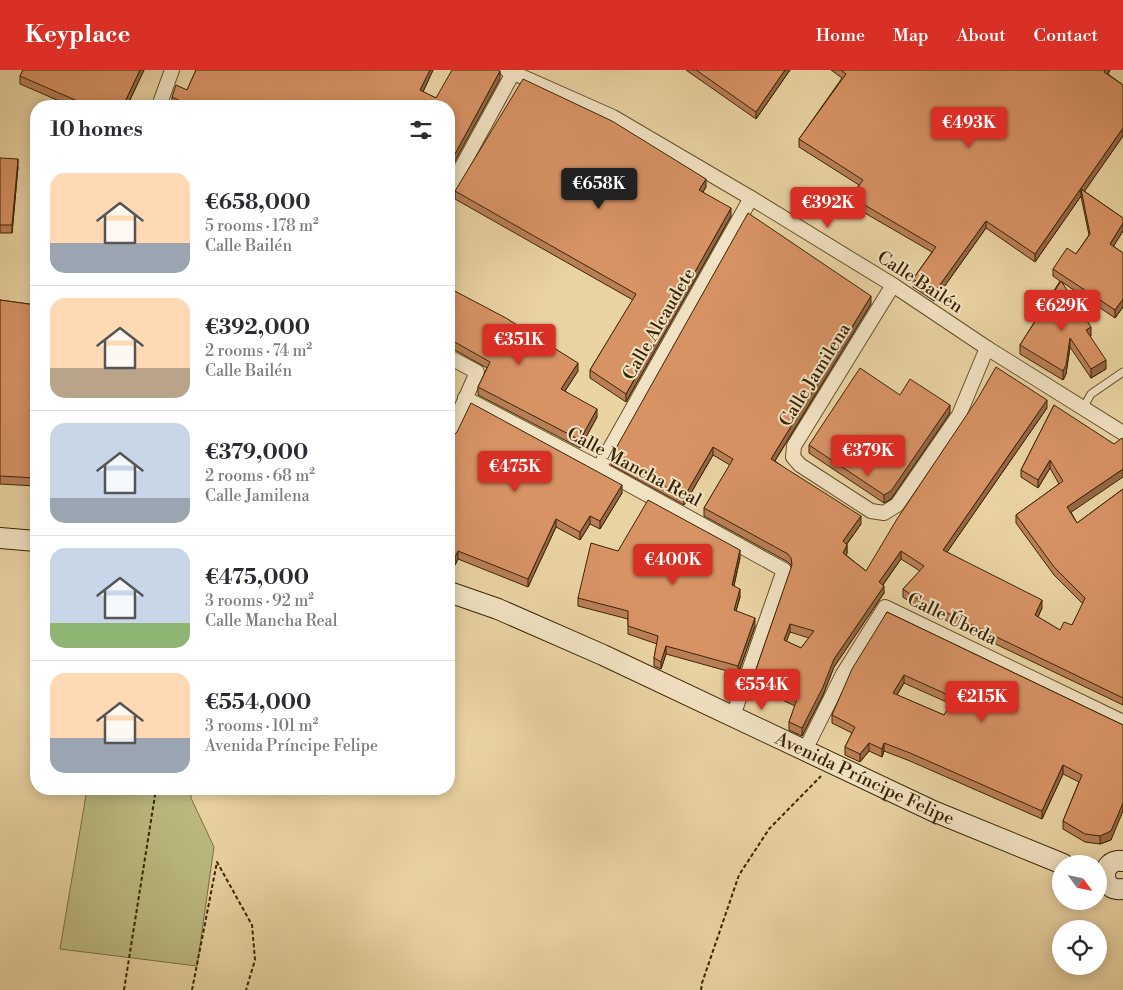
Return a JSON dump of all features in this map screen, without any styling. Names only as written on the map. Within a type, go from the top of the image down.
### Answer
[{"type":"main road","points":[[0,538],[30,540]]},
{"type":"main road","name":"Avenida Príncipe Felipe","points":[[455,594],[498,609],[603,655],[933,811],[1052,860]]},
{"type":"main road","points":[[1109,883],[1105,872],[1110,864],[1120,855]]},
{"type":"street","points":[[161,100],[172,70]]},
{"type":"street","points":[[455,178],[510,71]]},
{"type":"street","name":"Calle Bailén","points":[[510,71],[613,117],[751,198],[892,285],[987,348],[1123,433]]},
{"type":"street","name":"Calle Alcaudete","points":[[599,468],[751,198]]},
{"type":"street","name":"Calle Jamilena","points":[[892,285],[794,446],[793,457],[800,465],[871,511],[884,513],[897,505],[959,416],[987,348]]},
{"type":"street","points":[[455,360],[477,372],[455,422]]},
{"type":"street","name":"Calle Mancha Real","points":[[465,398],[599,468],[784,570],[733,716]]},
{"type":"street","name":"Calle Úbeda","points":[[805,750],[842,674],[885,608],[1123,722]]},
{"type":"lane","points":[[1083,408],[1091,394],[1123,372]]},
{"type":"path","points":[[700,990],[739,874],[769,829],[833,764]]},
{"type":"path","points":[[124,990],[155,795]]},
{"type":"path","points":[[192,990],[217,862],[252,925],[255,960],[246,990]]},
{"type":"shaded area","points":[[86,795],[191,795],[214,847],[197,966],[60,949]]},
{"type":"building","points":[[23,70],[140,70],[126,100],[75,100],[20,76]]},
{"type":"building","points":[[196,70],[430,70],[420,90],[436,98],[452,70],[500,71],[455,154],[455,100],[178,100],[172,97],[176,85],[187,90]]},
{"type":"building","points":[[696,70],[785,70],[756,112]]},
{"type":"building","points":[[841,70],[1105,70],[1104,72],[1123,85],[1123,128],[1035,254],[986,221],[934,293],[913,279],[936,247],[851,197],[863,180],[799,139],[846,74]]},
{"type":"building","points":[[523,79],[612,121],[706,179],[699,190],[731,208],[626,394],[590,370],[636,294],[455,191]]},
{"type":"building","points":[[0,158],[18,159],[12,225],[0,225]]},
{"type":"building","points":[[1081,189],[1123,218],[1123,223],[1110,244],[1123,253],[1123,299],[1115,310],[1053,269],[1067,248],[1076,254],[1090,234]]},
{"type":"building","points":[[748,213],[871,296],[771,459],[861,516],[843,541],[847,545],[843,553],[866,571],[897,519],[978,398],[996,367],[1047,400],[943,550],[1042,600],[1035,615],[1060,630],[1064,622],[1072,625],[1085,598],[1054,567],[1016,515],[1063,481],[1050,460],[1038,480],[1021,470],[1054,405],[1114,444],[1123,439],[1123,469],[1067,507],[1077,523],[1123,489],[1123,698],[914,597],[903,589],[924,566],[901,551],[879,582],[884,586],[834,659],[823,687],[802,728],[789,722],[797,699],[774,689],[775,686],[753,678],[792,565],[791,558],[788,554],[704,508],[733,459],[713,447],[684,497],[611,457]],"holes":[[[790,624],[814,631],[801,648],[784,640]]]},
{"type":"building","points":[[1061,281],[1091,327],[1086,330],[1106,360],[1091,369],[1070,338],[1066,365],[1063,371],[1020,345]]},
{"type":"building","points":[[455,291],[506,318],[578,363],[561,389],[597,409],[580,440],[478,387],[490,362],[455,342]]},
{"type":"building","points":[[0,300],[30,304],[30,478],[0,476]]},
{"type":"building","points":[[860,368],[900,395],[910,379],[950,405],[891,491],[884,495],[809,445]]},
{"type":"building","points":[[471,403],[622,485],[600,521],[590,516],[580,532],[556,519],[528,579],[458,551],[455,557],[455,434]]},
{"type":"building","points":[[648,500],[740,550],[732,585],[740,589],[734,610],[755,618],[738,666],[666,646],[661,662],[654,658],[658,636],[628,626],[628,611],[578,598],[591,543],[618,551]]},
{"type":"building","points":[[887,612],[1123,725],[1123,803],[1111,831],[1100,836],[1085,834],[1063,821],[1082,775],[1063,765],[1042,811],[884,743],[882,749],[869,743],[860,754],[845,747],[855,727],[832,715],[852,669]],"holes":[[[904,675],[955,698],[944,715],[893,693]]]}]
